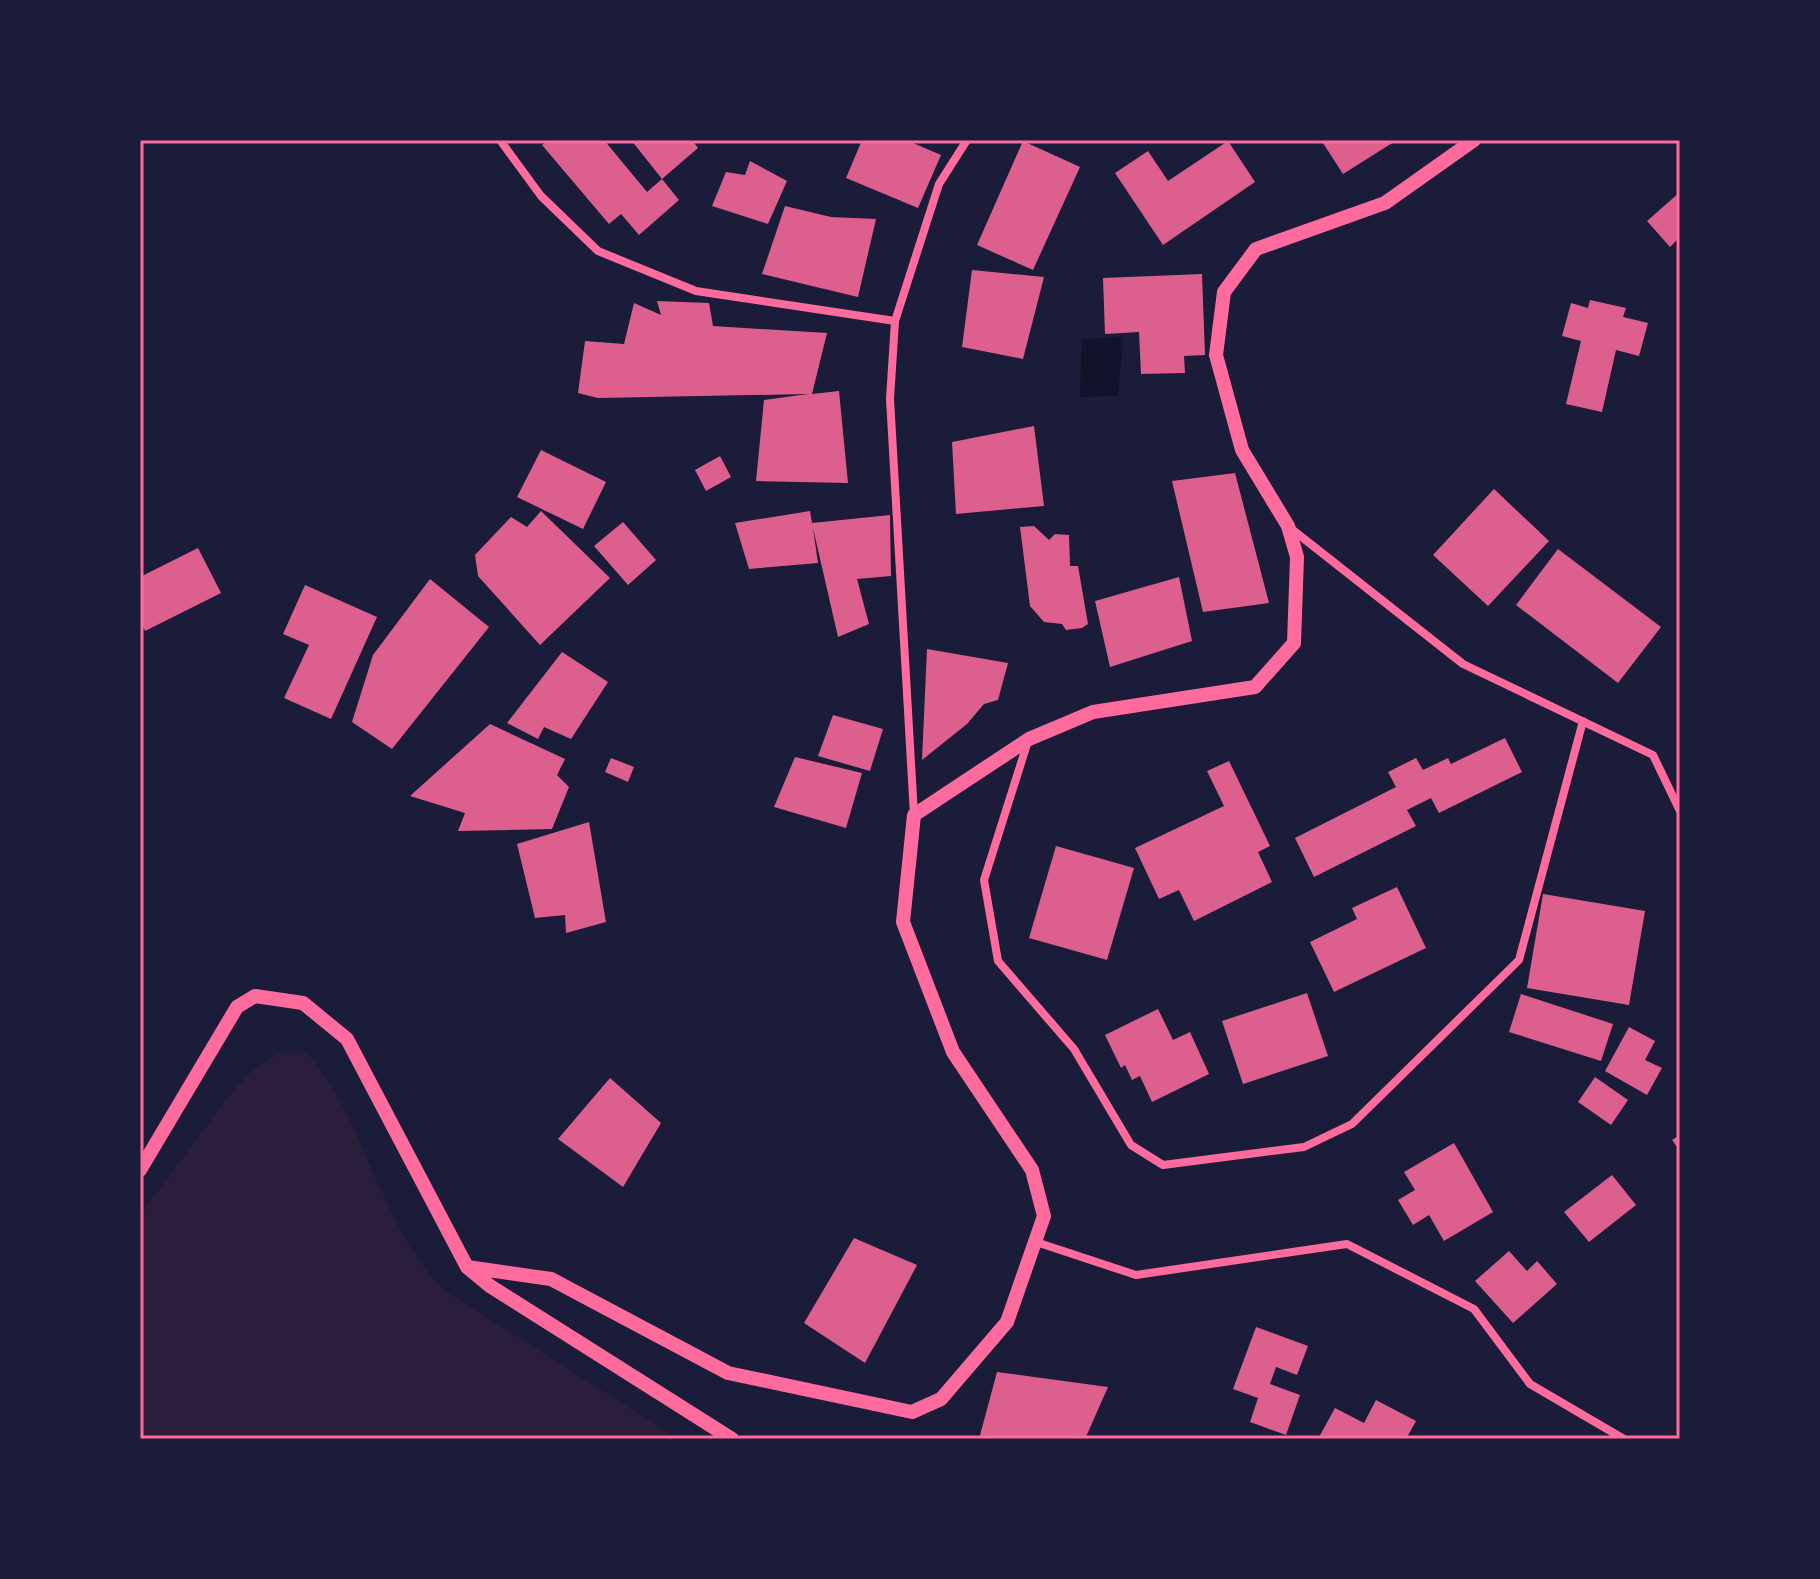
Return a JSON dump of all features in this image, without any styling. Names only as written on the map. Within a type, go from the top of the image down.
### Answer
[{"type":"street","points":[[500,140],[541,196],[598,251],[696,291],[895,321]]},
{"type":"street","points":[[467,1267],[551,1279],[728,1373],[912,1412],[941,1399],[1007,1322],[1044,1216],[1032,1170],[953,1052],[903,922],[914,815],[890,399],[895,321],[939,184],[967,140]]},
{"type":"street","points":[[914,815],[1029,739],[1093,712],[1255,687],[1294,643],[1297,557],[1288,526],[1242,450],[1216,355],[1224,292],[1256,249],[1385,203],[1474,140]]},
{"type":"street","points":[[1288,526],[1463,664],[1653,755],[1680,811]]},
{"type":"street","points":[[1029,739],[984,880],[998,961],[1074,1049],[1131,1145],[1163,1165],[1304,1147],[1352,1124],[1519,960],[1583,721]]},
{"type":"street","points":[[140,1170],[237,1007],[255,996],[303,1003],[347,1039],[467,1267],[490,1286],[732,1439]]},
{"type":"street","points":[[1036,1242],[1136,1275],[1347,1244],[1474,1309],[1530,1384],[1624,1439]]},
{"type":"shaded area","points":[[1123,337],[1118,396],[1080,397],[1082,339]]},
{"type":"shaded area","points":[[281,1052],[307,1053],[328,1081],[405,1237],[424,1266],[447,1292],[679,1439],[140,1439],[140,1215],[232,1092],[256,1067]]},
{"type":"building","points":[[549,140],[604,140],[647,192],[662,179],[679,200],[639,235],[621,214],[609,224],[542,145]]},
{"type":"building","points":[[631,140],[692,140],[698,148],[662,179]]},
{"type":"building","points":[[862,140],[906,140],[941,155],[918,208],[846,178]]},
{"type":"building","points":[[1321,140],[1397,140],[1343,174]]},
{"type":"building","points":[[1023,141],[1080,167],[1033,270],[977,245]]},
{"type":"building","points":[[1228,141],[1255,182],[1163,245],[1115,173],[1148,151],[1168,181]]},
{"type":"building","points":[[750,161],[787,181],[768,224],[712,206],[726,172],[745,175]]},
{"type":"building","points":[[1680,192],[1680,237],[1670,247],[1647,221]]},
{"type":"building","points":[[785,206],[831,217],[876,219],[858,297],[762,274]]},
{"type":"building","points":[[972,270],[1044,277],[1023,359],[962,347]]},
{"type":"building","points":[[1202,274],[1205,355],[1184,356],[1185,373],[1141,374],[1139,332],[1105,334],[1103,278]]},
{"type":"building","points":[[1590,300],[1626,308],[1623,317],[1648,323],[1639,356],[1616,350],[1602,412],[1566,404],[1581,341],[1562,336],[1571,303],[1588,308]]},
{"type":"building","points":[[657,301],[709,303],[713,326],[827,333],[812,394],[839,391],[848,483],[756,481],[764,400],[808,394],[598,398],[578,393],[585,341],[624,344],[634,303],[661,315]]},
{"type":"building","points":[[1034,426],[1044,506],[956,514],[952,442]]},
{"type":"building","points":[[541,450],[606,482],[583,529],[517,497]]},
{"type":"building","points":[[720,456],[731,477],[706,491],[695,470]]},
{"type":"building","points":[[1235,473],[1269,603],[1203,612],[1172,481]]},
{"type":"building","points":[[1494,489],[1549,541],[1488,606],[1433,555]]},
{"type":"building","points":[[541,511],[610,578],[540,645],[478,576],[475,555],[511,517],[527,527]]},
{"type":"building","points":[[810,511],[812,523],[890,515],[891,576],[857,579],[869,624],[838,637],[813,528],[818,563],[749,569],[735,523]]},
{"type":"building","points":[[623,522],[656,560],[628,585],[594,546]]},
{"type":"building","points":[[1034,526],[1049,540],[1055,534],[1069,535],[1070,566],[1078,566],[1088,624],[1082,628],[1066,630],[1062,624],[1044,622],[1030,606],[1020,527]]},
{"type":"building","points":[[198,548],[221,593],[145,631],[140,620],[140,577]]},
{"type":"building","points":[[1558,549],[1661,627],[1618,683],[1516,605]]},
{"type":"building","points":[[1179,577],[1192,641],[1110,667],[1095,601]]},
{"type":"building","points":[[430,579],[489,627],[392,749],[352,722],[373,655]]},
{"type":"building","points":[[305,585],[377,617],[331,719],[284,698],[309,645],[283,634]]},
{"type":"building","points":[[927,649],[1008,663],[998,700],[984,704],[967,724],[922,760]]},
{"type":"building","points":[[562,652],[608,682],[571,739],[544,727],[538,739],[507,723]]},
{"type":"building","points":[[833,715],[883,729],[870,771],[818,756]]},
{"type":"building","points":[[490,724],[565,759],[557,775],[569,787],[552,829],[458,831],[465,813],[410,796]]},
{"type":"building","points":[[1505,738],[1522,772],[1439,813],[1431,798],[1407,810],[1416,826],[1314,877],[1295,838],[1396,787],[1388,772],[1416,758],[1423,770],[1448,758],[1451,764]]},
{"type":"building","points":[[795,757],[862,773],[846,828],[774,807]]},
{"type":"building","points":[[611,758],[634,767],[628,782],[605,772]]},
{"type":"building","points":[[1229,761],[1270,846],[1258,852],[1272,882],[1194,921],[1179,890],[1159,899],[1135,848],[1224,806],[1207,771]]},
{"type":"building","points":[[589,822],[606,922],[566,933],[565,915],[535,918],[517,844]]},
{"type":"building","points":[[1056,846],[1134,868],[1107,960],[1029,938]]},
{"type":"building","points":[[1397,887],[1426,948],[1334,992],[1310,942],[1357,919],[1352,908]]},
{"type":"building","points":[[1543,894],[1645,911],[1629,1005],[1527,988]]},
{"type":"building","points":[[1307,993],[1328,1056],[1243,1084],[1222,1021]]},
{"type":"building","points":[[1521,994],[1613,1024],[1601,1061],[1509,1032]]},
{"type":"building","points":[[1158,1009],[1173,1040],[1190,1032],[1209,1074],[1152,1102],[1140,1076],[1132,1080],[1125,1065],[1121,1068],[1105,1035]]},
{"type":"building","points":[[1629,1027],[1655,1041],[1645,1060],[1662,1068],[1647,1095],[1605,1071]]},
{"type":"building","points":[[1595,1077],[1628,1100],[1611,1125],[1578,1102]]},
{"type":"building","points":[[610,1078],[661,1123],[623,1187],[558,1139]]},
{"type":"building","points":[[1680,1135],[1680,1151],[1672,1140]]},
{"type":"building","points":[[1454,1143],[1493,1212],[1444,1241],[1429,1215],[1413,1225],[1398,1200],[1415,1190],[1404,1172]]},
{"type":"building","points":[[1612,1175],[1636,1205],[1589,1242],[1564,1212]]},
{"type":"building","points":[[854,1238],[917,1265],[865,1363],[804,1323]]},
{"type":"building","points":[[1509,1251],[1527,1271],[1537,1261],[1557,1284],[1513,1323],[1475,1281]]},
{"type":"building","points":[[1256,1327],[1308,1346],[1297,1375],[1276,1367],[1270,1384],[1300,1395],[1286,1435],[1250,1422],[1258,1398],[1233,1389]]},
{"type":"building","points":[[997,1372],[1108,1387],[1085,1439],[979,1439]]},
{"type":"building","points":[[1376,1400],[1416,1421],[1406,1439],[1318,1439],[1335,1408],[1364,1423]]}]
